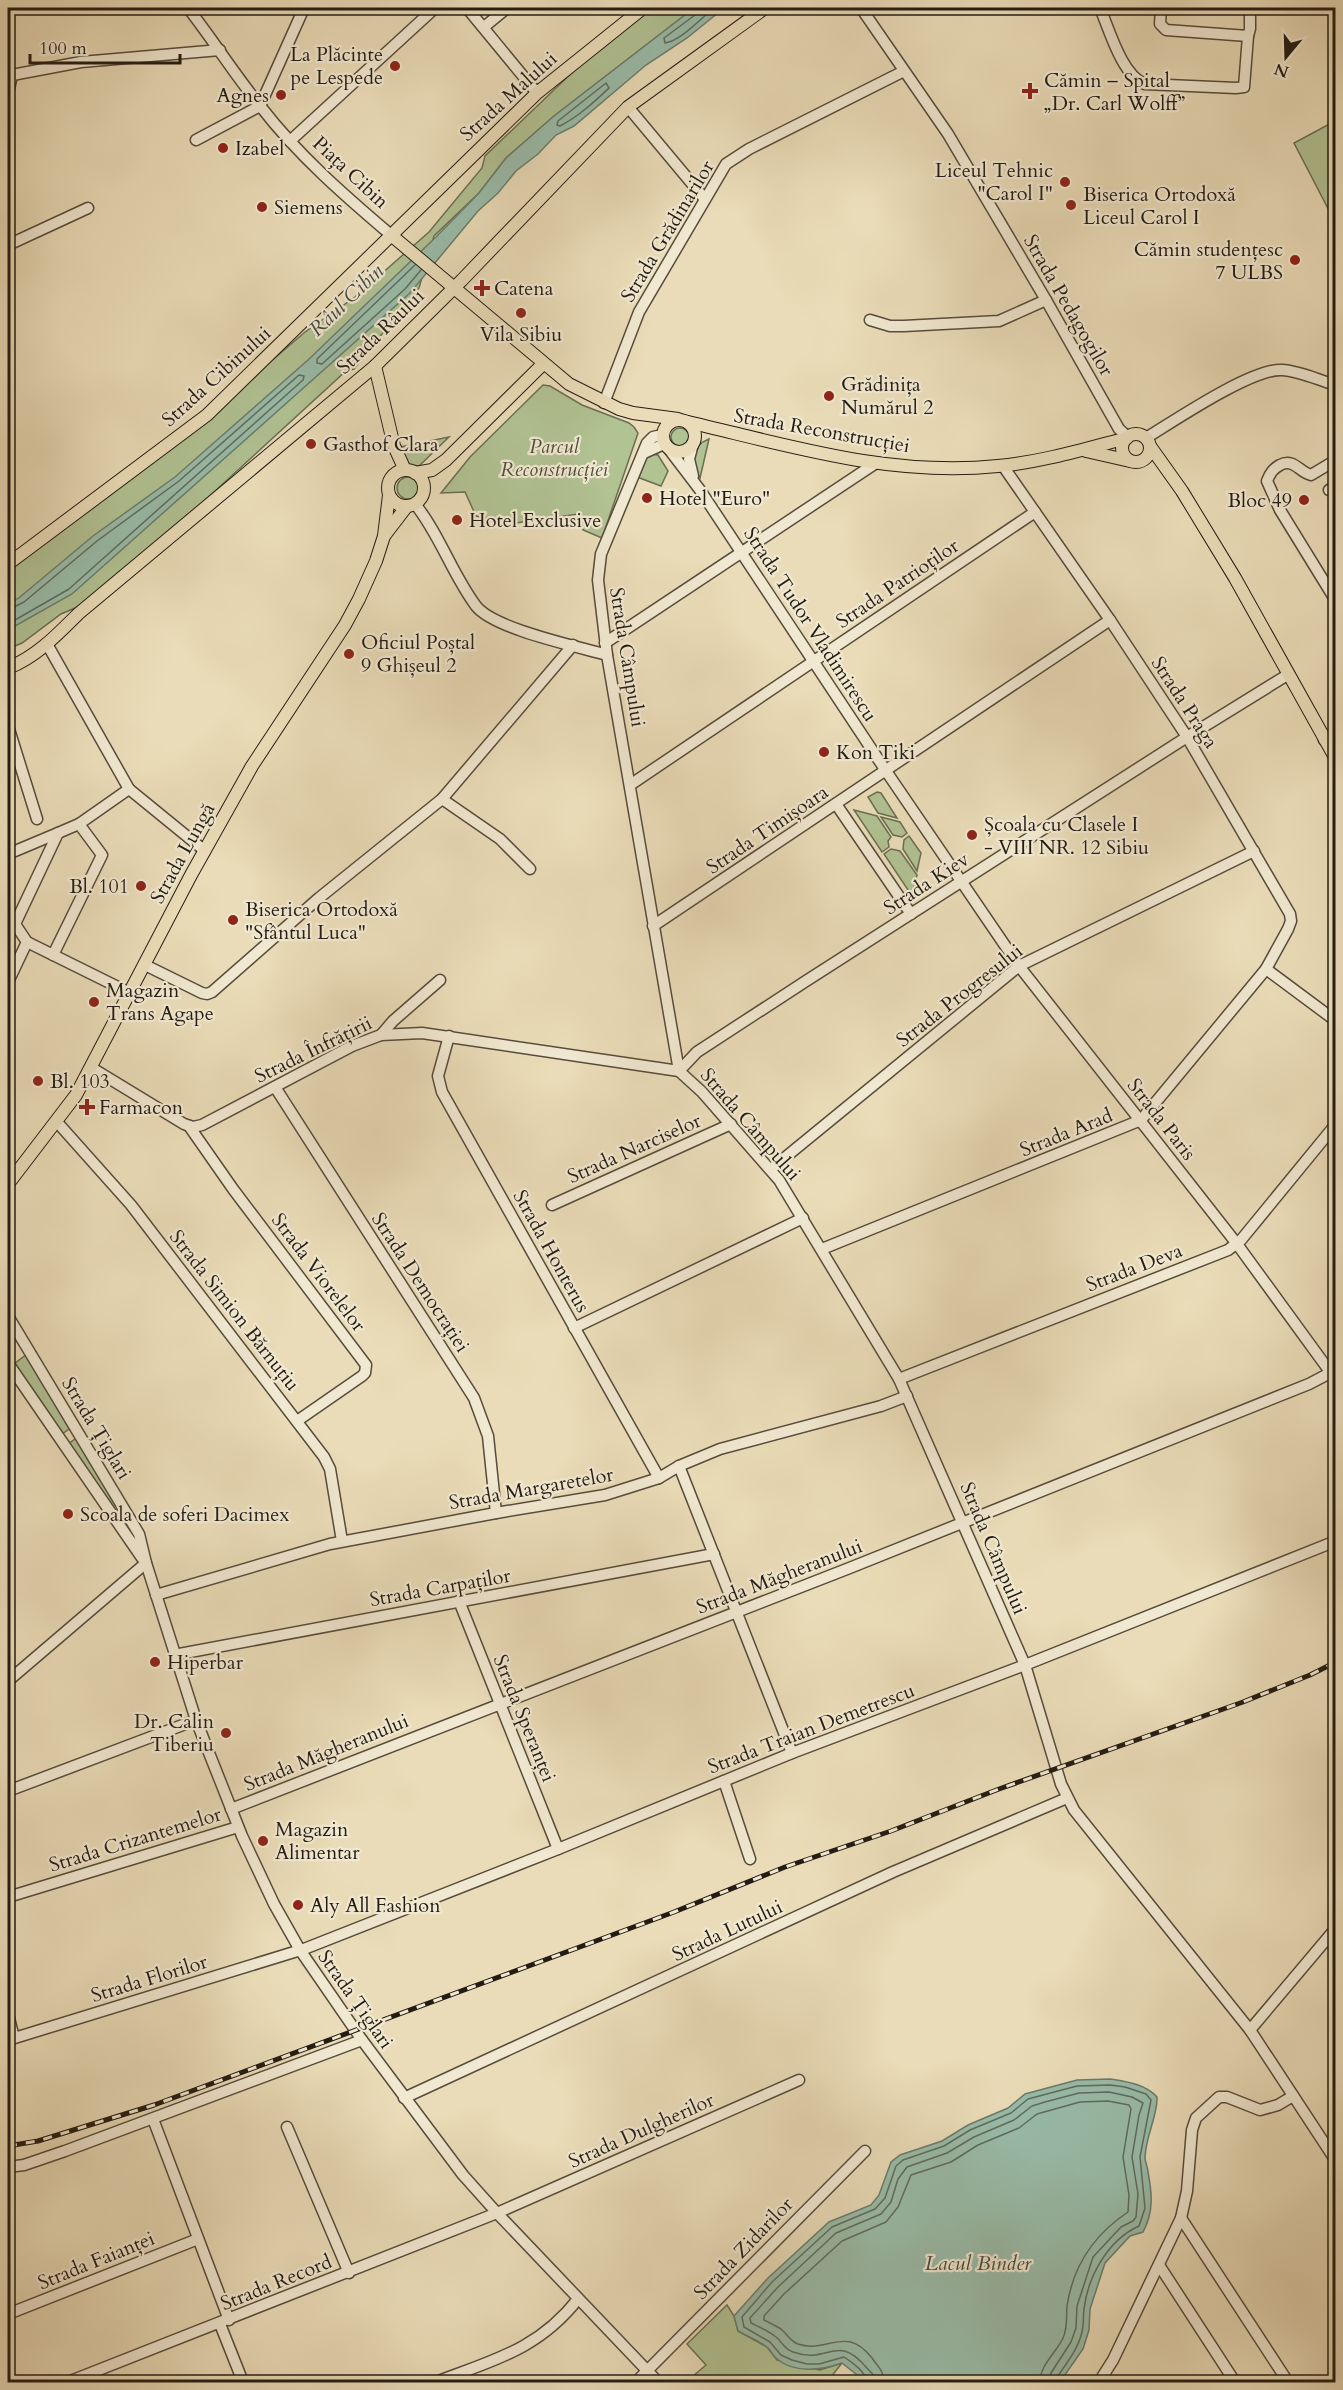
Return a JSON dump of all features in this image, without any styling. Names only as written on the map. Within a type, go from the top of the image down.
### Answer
[{"type":"main road","name":"Strada Malului","points":[[406,221],[537,93],[643,8]]},
{"type":"main road","name":"Strada Râului","points":[[8,668],[47,644],[78,615],[375,366],[453,289],[628,107],[765,8]]},
{"type":"main road","name":"Strada Cibinului","points":[[8,564],[207,415],[395,239],[406,221]]},
{"type":"main road","name":"Piața Cibin","points":[[395,239],[453,289]]},
{"type":"main road","name":"Strada Reconstrucției","points":[[453,289],[569,384],[604,403],[633,413],[683,421],[808,452],[876,463],[951,468],[1003,466],[1082,451],[1128,437]]},
{"type":"main road","points":[[410,472],[422,480],[424,489],[421,497],[411,505],[398,504],[389,490],[394,475],[410,472],[432,470],[446,460],[543,364]]},
{"type":"main road","name":"Strada Lungă","points":[[375,366],[394,446],[410,472]]},
{"type":"main road","points":[[633,413],[675,452],[683,452],[694,441],[732,434]]},
{"type":"main road","points":[[664,440],[668,423],[683,421],[694,429],[694,441]]},
{"type":"main road","points":[[1133,462],[1123,452],[1123,443],[1128,437],[1137,435],[1148,442],[1174,479],[1235,578],[1335,759]]},
{"type":"main road","points":[[1133,462],[1145,459],[1148,442]]},
{"type":"main road","name":"Strada Lungă","points":[[8,1184],[76,1095],[252,766],[350,616],[376,561],[384,536],[394,446]]},
{"type":"main road","points":[[1082,451],[1155,468],[1174,479]]},
{"type":"main road","name":"Strada Lungă","points":[[384,536],[411,505]]},
{"type":"street","points":[[188,8],[260,106],[290,141]]},
{"type":"street","points":[[196,140],[260,106],[304,8]]},
{"type":"street","name":"Piața Cibin","points":[[395,239],[290,141],[435,8]]},
{"type":"street","points":[[467,8],[537,93]]},
{"type":"street","points":[[484,27],[507,8]]},
{"type":"street","name":"Strada Pedagogilor","points":[[861,8],[948,134],[1047,300],[1119,429],[1128,437]]},
{"type":"street","points":[[1100,8],[1127,69],[1138,81],[1145,84],[1236,88],[1244,87],[1250,8]]},
{"type":"street","points":[[1161,8],[1160,24],[1166,30],[1248,36]]},
{"type":"street","points":[[8,94],[10,75],[92,61],[220,50]]},
{"type":"street","name":"Strada Grădinarilor","points":[[604,403],[639,312],[726,164],[738,155],[904,71]]},
{"type":"street","points":[[628,107],[704,198]]},
{"type":"street","points":[[8,245],[88,208]]},
{"type":"street","points":[[870,320],[897,326],[988,323],[1006,318],[1047,300]]},
{"type":"street","points":[[1148,442],[1245,380],[1272,370],[1295,371],[1335,385]]},
{"type":"street","name":"Strada Câmpului","points":[[664,440],[650,440],[608,536],[599,562],[598,580],[605,643],[679,1071],[691,1081],[771,1169],[822,1249],[899,1379],[964,1522],[1025,1665],[1067,1798],[1082,1821],[1250,2030],[1335,2161]]},
{"type":"street","name":"Strada Tudor Vladimirescu","points":[[664,440],[742,552],[960,882]]},
{"type":"street","points":[[694,441],[689,465],[696,485]]},
{"type":"street","points":[[1335,459],[1311,475],[1291,462],[1285,462],[1274,468],[1267,481],[1281,510],[1335,601]]},
{"type":"street","points":[[605,643],[876,463]]},
{"type":"street","name":"Strada Praga","points":[[1003,466],[1110,620],[1187,737],[1291,917],[1286,935],[1266,969]]},
{"type":"street","points":[[411,505],[428,519],[472,600],[483,612],[508,626],[607,655]]},
{"type":"street","name":"Strada Patrioților","points":[[630,785],[1035,512]]},
{"type":"street","name":"Strada Timișoara","points":[[653,926],[1110,620]]},
{"type":"street","points":[[47,644],[129,789],[205,851]]},
{"type":"street","points":[[145,965],[202,993],[212,992],[319,898],[441,799],[573,645]]},
{"type":"street","name":"Strada Kiev","points":[[679,1071],[697,1052],[1289,674]]},
{"type":"street","points":[[8,726],[37,819]]},
{"type":"street","points":[[1324,740],[1335,733]]},
{"type":"street","points":[[8,854],[79,824],[129,789]]},
{"type":"street","points":[[441,799],[500,839],[530,868]]},
{"type":"street","points":[[836,804],[911,914]]},
{"type":"street","points":[[53,955],[102,855],[79,824]]},
{"type":"street","points":[[58,833],[11,922],[27,942],[130,993]]},
{"type":"street","name":"Strada Progresului","points":[[771,1169],[1019,966],[1254,851]]},
{"type":"street","name":"Strada Paris","points":[[960,882],[1019,966],[1237,1244],[1334,1373]]},
{"type":"street","points":[[8,982],[27,942]]},
{"type":"street","points":[[1266,969],[1335,1021]]},
{"type":"street","name":"Strada Arad","points":[[822,1249],[1141,1120],[1266,969]]},
{"type":"street","points":[[381,1035],[393,1021],[440,980]]},
{"type":"street","name":"Strada Înfrățirii","points":[[189,1126],[202,1125],[352,1046],[381,1035],[415,1033],[448,1036],[679,1071]]},
{"type":"street","name":"Strada Honterus","points":[[448,1036],[438,1076],[440,1087],[659,1478]]},
{"type":"street","points":[[92,1068],[189,1126]]},
{"type":"street","name":"Strada Democrației","points":[[275,1087],[474,1398],[488,1436],[496,1513]]},
{"type":"street","name":"Strada Simion Bărnuțiu","points":[[57,1122],[131,1206],[297,1421],[330,1469],[342,1541]]},
{"type":"street","name":"Strada Narciselor","points":[[552,1205],[731,1124]]},
{"type":"street","name":"Strada Deva","points":[[899,1379],[1220,1253],[1237,1244],[1335,1124]]},
{"type":"street","name":"Strada Viorelelor","points":[[189,1126],[366,1365],[362,1376],[297,1421]]},
{"type":"street","points":[[574,1328],[803,1218]]},
{"type":"street","name":"Strada Țiglari","points":[[8,1316],[135,1526],[196,1720],[238,1827],[270,1896],[300,1950],[404,2098],[463,2175],[496,2213],[658,2382]]},
{"type":"street","name":"Strada Țiglari","points":[[8,1363],[146,1563]]},
{"type":"street","name":"Strada Măgheranului","points":[[231,1809],[979,1517],[1334,1373]]},
{"type":"street","name":"Strada Margaretelor","points":[[156,1595],[342,1541],[605,1495],[659,1478],[679,1466],[720,1449],[869,1409],[907,1396]]},
{"type":"street","points":[[679,1466],[792,1753]]},
{"type":"street","name":"Strada Traian Demetrescu","points":[[300,1950],[558,1849],[792,1753],[1025,1665],[1335,1541]]},
{"type":"street","name":"Strada Carpaților","points":[[174,1655],[714,1554]]},
{"type":"street","points":[[8,1681],[146,1563]]},
{"type":"street","name":"Strada Speranței","points":[[459,1601],[558,1849]]},
{"type":"street","points":[[8,1791],[196,1720]]},
{"type":"street","points":[[724,1780],[750,1858]]},
{"type":"street","name":"Strada Lutului","points":[[404,2098],[893,1872],[1067,1798]]},
{"type":"street","name":"Strada Crizantemelor","points":[[8,1897],[238,1827]]},
{"type":"street","points":[[1250,2030],[1335,1928]]},
{"type":"street","name":"Strada Florilor","points":[[11,2039],[300,1950]]},
{"type":"street","points":[[8,2014],[11,2039]]},
{"type":"street","points":[[8,2167],[44,2159],[362,2040]]},
{"type":"street","name":"Strada Dulgherilor","points":[[496,2213],[799,2080]]},
{"type":"street","points":[[1099,2382],[1113,2360],[1181,2218],[1187,2192],[1192,2130],[1196,2118],[1219,2097],[1227,2097],[1260,2110],[1278,2105],[1293,2096]]},
{"type":"street","points":[[153,2119],[198,2239],[243,2382]]},
{"type":"street","points":[[287,2127],[348,2273]]},
{"type":"street","name":"Strada Zidarilor","points":[[636,2382],[865,2151]]},
{"type":"street","name":"Strada Record","points":[[68,2382],[496,2213]]},
{"type":"street","points":[[1181,2218],[1288,2382]]},
{"type":"street","name":"Strada Faianței","points":[[8,2314],[198,2239]]},
{"type":"street","points":[[1159,2265],[1235,2382]]},
{"type":"street","points":[[436,2382],[533,2343],[578,2299]]},
{"type":"green space","points":[[643,8],[694,8],[554,116],[506,158],[479,193],[434,236],[419,288],[354,369],[346,371],[203,502],[82,605],[61,614],[22,643],[8,649],[8,564],[208,415],[305,332],[355,297],[429,232],[482,168],[485,156],[628,19]]},
{"type":"green space","points":[[1335,121],[1335,222],[1294,143]]},
{"type":"green space","name":"Parcul Reconstrucției","points":[[543,385],[550,386],[582,405],[629,423],[638,433],[602,538],[583,530],[578,514],[509,524],[476,516],[465,492],[441,493],[470,457]]},
{"type":"green space","points":[[676,428],[684,428],[689,433],[687,444],[676,446],[671,441],[671,433]]},
{"type":"green space","points":[[449,437],[419,466],[409,466],[400,447]]},
{"type":"green space","points":[[709,439],[700,478],[695,467],[695,451],[698,446]]},
{"type":"green space","points":[[658,455],[668,471],[661,486],[637,477],[645,457]]},
{"type":"green space","points":[[408,477],[418,484],[419,488],[412,498],[408,499],[398,492],[397,488],[404,478]]},
{"type":"green space","points":[[877,792],[881,793],[897,818],[878,813],[868,797]]},
{"type":"green space","points":[[854,810],[877,816],[891,837],[888,841],[889,847],[882,852]]},
{"type":"green space","points":[[881,817],[900,822],[907,833],[902,837],[893,835]]},
{"type":"green space","points":[[909,836],[921,853],[917,871],[903,849],[904,840]]},
{"type":"green space","points":[[891,849],[900,851],[917,875],[912,896],[884,854]]},
{"type":"green space","points":[[27,1354],[72,1427],[62,1434],[14,1364]]},
{"type":"green space","points":[[78,1437],[123,1509],[116,1514],[68,1444]]},
{"type":"green space","points":[[727,2305],[734,2316],[738,2331],[767,2347],[777,2360],[820,2370],[842,2363],[827,2382],[686,2382],[706,2365],[687,2344]]},
{"type":"water","points":[[694,8],[724,8],[687,38],[646,65],[574,126],[556,135],[538,154],[516,171],[498,193],[478,211],[410,293],[72,594],[8,630],[8,605],[93,536],[175,477],[308,360],[437,236],[479,193],[506,158],[554,116]]},
{"type":"water","name":"Lacul Binder","points":[[1110,2079],[1142,2086],[1157,2097],[1145,2158],[1150,2187],[1149,2217],[1143,2232],[1130,2236],[1105,2263],[1090,2309],[1089,2330],[1083,2349],[1060,2382],[866,2382],[842,2363],[817,2369],[800,2369],[784,2364],[765,2345],[738,2331],[734,2316],[768,2278],[829,2222],[871,2205],[879,2195],[891,2162],[900,2155],[942,2141],[968,2125],[1008,2108],[1025,2094],[1077,2080]]},
{"type":"railway","points":[[8,2146],[38,2141],[154,2105],[674,1912],[785,1867],[891,1831],[999,1789],[1243,1702],[1336,1662]]},
{"type":"place","name":"La Plăcinte pe Lespede","points":[[395,66]]},
{"type":"place","name":"Cămin – Spital „Dr. Carl Wolff”","points":[[1030,91]]},
{"type":"place","name":"Agnes","points":[[281,95]]},
{"type":"place","name":"Izabel","points":[[223,148]]},
{"type":"place","name":"Liceul Tehnic \"Carol I\"","points":[[1065,182]]},
{"type":"place","name":"Biserica Ortodoxă Liceul Carol I","points":[[1071,205]]},
{"type":"place","name":"Siemens","points":[[262,207]]},
{"type":"place","name":"Cămin studențesc 7 ULBS","points":[[1295,260]]},
{"type":"place","name":"Catena","points":[[482,288]]},
{"type":"place","name":"Vila Sibiu","points":[[521,313]]},
{"type":"place","name":"Grădiniţa Numărul 2","points":[[829,396]]},
{"type":"place","name":"Gasthof Clara","points":[[311,444]]},
{"type":"place","name":"Hotel \"Euro\"","points":[[647,498]]},
{"type":"place","name":"Bloc 49","points":[[1304,500]]},
{"type":"place","name":"Hotel Exclusive","points":[[457,520]]},
{"type":"place","name":"Oficiul Poștal 9 Ghișeul 2","points":[[349,654]]},
{"type":"place","name":"Kon Tiki","points":[[824,752]]},
{"type":"place","name":"Școala cu Clasele I - VIII NR. 12 Sibiu","points":[[972,835]]},
{"type":"place","name":"Bl. 101","points":[[141,886]]},
{"type":"place","name":"Biserica Ortodoxă \"Sfântul Luca\"","points":[[233,920]]},
{"type":"place","name":"Magazin Trans Agape","points":[[94,1002]]},
{"type":"place","name":"Bl. 103","points":[[38,1081]]},
{"type":"place","name":"Farmacon","points":[[87,1107]]},
{"type":"place","name":"Scoala de soferi Dacimex","points":[[68,1514]]},
{"type":"place","name":"Hiperbar","points":[[155,1662]]},
{"type":"place","name":"Dr. Calin Tiberiu","points":[[226,1733]]},
{"type":"place","name":"Magazin Alimentar","points":[[263,1841]]},
{"type":"place","name":"Aly All Fashion","points":[[298,1905]]},
{"type":"water label","name":"Râul Cibin","points":[[346,300]]}]
